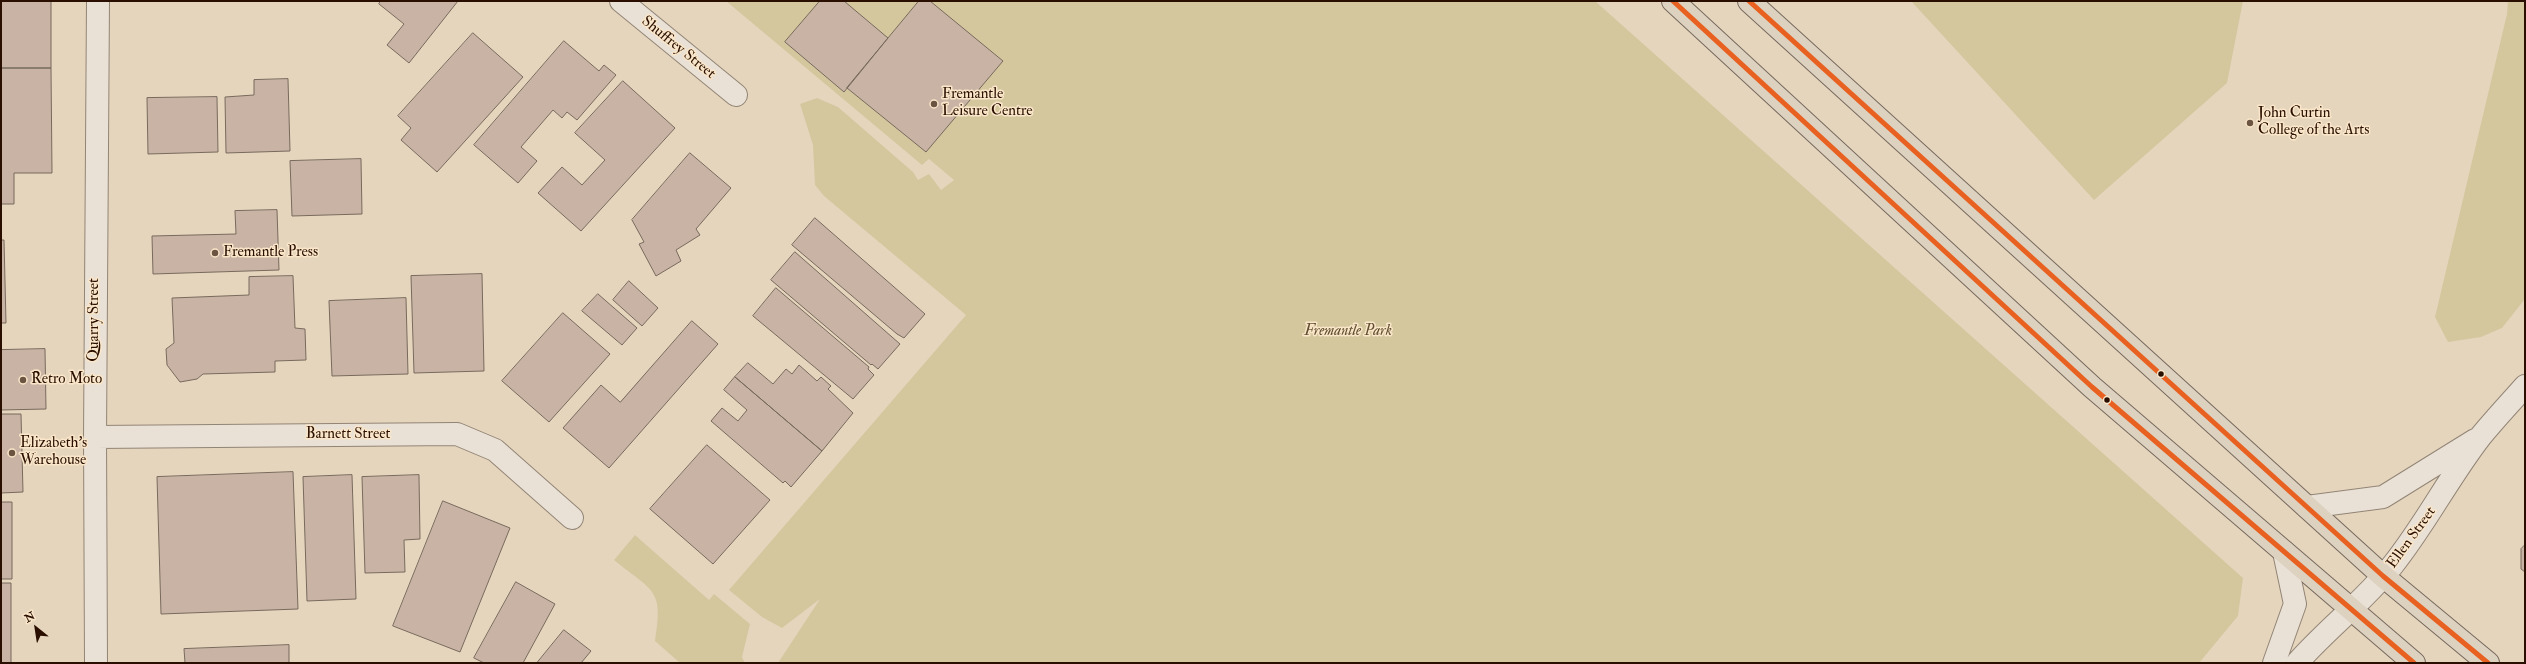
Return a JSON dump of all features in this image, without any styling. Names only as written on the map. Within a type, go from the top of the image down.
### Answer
[{"type":"main road","points":[[1673,1],[2086,382],[2414,663]]},
{"type":"main road","points":[[1749,1],[2383,576],[2488,663]]},
{"type":"street","name":"Quarry Street","points":[[96,663],[94,437],[98,1]]},
{"type":"street","name":"Shuffrey Street","points":[[621,1],[736,95]]},
{"type":"street","name":"Ellen Street","points":[[2297,663],[2321,636],[2351,610],[2410,544],[2481,437],[2525,386]]},
{"type":"street","name":"Barnett Street","points":[[94,437],[457,434],[495,450],[572,518]]},
{"type":"street","name":"Ellen Street","points":[[2307,507],[2383,497],[2481,437]]},
{"type":"street","points":[[2274,663],[2295,604],[2284,552]]},
{"type":"green space","name":"Fremantle Park","points":[[726,1],[1595,1],[2243,578],[2238,616],[2199,663],[778,663],[820,599],[782,628],[762,617],[729,590],[966,315],[824,196],[815,185],[813,145],[800,104],[817,98],[838,107],[913,172],[918,180],[929,174],[941,190],[954,180],[929,159],[922,165]]},
{"type":"green space","points":[[1911,1],[2243,1],[2227,83],[2094,200]]},
{"type":"green space","points":[[2508,1],[2525,1],[2525,299],[2502,328],[2481,337],[2448,342],[2435,317],[2507,14]]},
{"type":"green space","points":[[635,535],[709,600],[714,594],[750,624],[742,657],[745,663],[680,663],[655,641],[658,610],[652,593],[638,579],[614,560]]},
{"type":"building","points":[[1,1],[51,1],[51,68],[1,68]]},
{"type":"building","points":[[381,1],[458,1],[409,63],[387,45],[404,24],[379,4]]},
{"type":"building","points":[[820,1],[844,1],[888,38],[844,92],[785,42]]},
{"type":"building","points":[[919,1],[930,1],[1003,61],[926,152],[847,88]]},
{"type":"building","points":[[473,33],[523,77],[437,172],[401,140],[411,128],[398,116]]},
{"type":"building","points":[[564,41],[599,71],[604,65],[616,75],[577,120],[567,112],[562,118],[553,110],[521,147],[537,161],[518,183],[474,145]]},
{"type":"building","points":[[1,68],[51,68],[52,173],[14,173],[14,204],[1,204]]},
{"type":"building","points":[[288,79],[290,151],[226,153],[225,97],[254,95],[254,80]]},
{"type":"building","points":[[623,81],[675,128],[581,231],[538,193],[562,167],[582,185],[605,160],[575,133]]},
{"type":"building","points":[[217,97],[218,152],[148,154],[147,98]]},
{"type":"building","points":[[690,153],[731,188],[696,229],[700,235],[676,250],[681,261],[656,276],[639,244],[644,242],[632,220]]},
{"type":"building","points":[[361,159],[362,214],[292,216],[290,161]]},
{"type":"building","name":"Fremantle Press","points":[[277,210],[279,270],[153,274],[152,236],[236,234],[235,211]]},
{"type":"building","points":[[815,218],[925,314],[904,338],[897,334],[792,245]]},
{"type":"building","points":[[1,240],[4,240],[6,323],[1,323]]},
{"type":"building","points":[[795,252],[900,344],[878,369],[872,364],[871,365],[771,280]]},
{"type":"building","points":[[482,274],[484,371],[414,373],[411,276]]},
{"type":"building","points":[[293,276],[295,328],[305,329],[306,360],[275,361],[275,372],[203,374],[197,379],[180,382],[167,365],[166,349],[174,343],[172,298],[249,295],[249,277]]},
{"type":"building","points":[[629,281],[658,308],[642,326],[613,300]]},
{"type":"building","points":[[776,288],[869,367],[868,369],[874,375],[853,399],[753,316]]},
{"type":"building","points":[[598,294],[637,328],[622,345],[582,311]]},
{"type":"building","points":[[406,298],[408,374],[332,376],[329,301]]},
{"type":"building","points":[[563,313],[610,354],[549,422],[502,381]]},
{"type":"building","points":[[692,321],[718,344],[609,468],[563,428],[601,385],[620,402]]},
{"type":"building","name":"Retro Moto","points":[[45,349],[46,409],[1,410],[1,350]]},
{"type":"building","points":[[748,363],[773,384],[786,369],[792,374],[799,365],[817,381],[821,377],[831,386],[828,389],[853,413],[822,451],[735,377]]},
{"type":"building","points":[[735,377],[822,451],[791,487],[785,481],[783,483],[711,421],[722,408],[738,421],[747,410],[724,390]]},
{"type":"building","name":"Elizabeth's Warehouse","points":[[1,414],[21,414],[23,492],[1,493]]},
{"type":"building","points":[[707,445],[770,500],[713,564],[650,509]]},
{"type":"building","points":[[293,472],[298,609],[161,614],[157,477]]},
{"type":"building","points":[[352,475],[356,599],[307,601],[303,477]]},
{"type":"building","points":[[419,475],[420,539],[404,540],[405,572],[365,573],[362,477]]},
{"type":"building","points":[[443,501],[510,528],[460,652],[393,626]]},
{"type":"building","points":[[1,502],[12,502],[12,579],[1,579]]},
{"type":"building","points":[[2525,545],[2525,572],[2521,569],[2521,549]]},
{"type":"building","points":[[516,582],[555,604],[523,663],[484,663],[474,658]]},
{"type":"building","points":[[1,583],[11,583],[11,663],[1,663]]},
{"type":"building","points":[[564,630],[591,651],[581,663],[537,663]]},
{"type":"building","points":[[289,645],[289,663],[185,663],[184,649]]},
{"type":"transit line","points":[[1673,1],[2092,387],[2414,663]]},
{"type":"transit line","points":[[1749,1],[2383,576],[2488,663]]},
{"type":"place","name":"Fremantle Leisure Centre","points":[[934,104]]},
{"type":"place","name":"John Curtin College of the Arts","points":[[2250,123]]},
{"type":"place","name":"Fremantle Press","points":[[215,253]]},
{"type":"place","name":"Retro Moto","points":[[23,380]]},
{"type":"place","name":"Elizabeth's Warehouse","points":[[12,453]]}]
